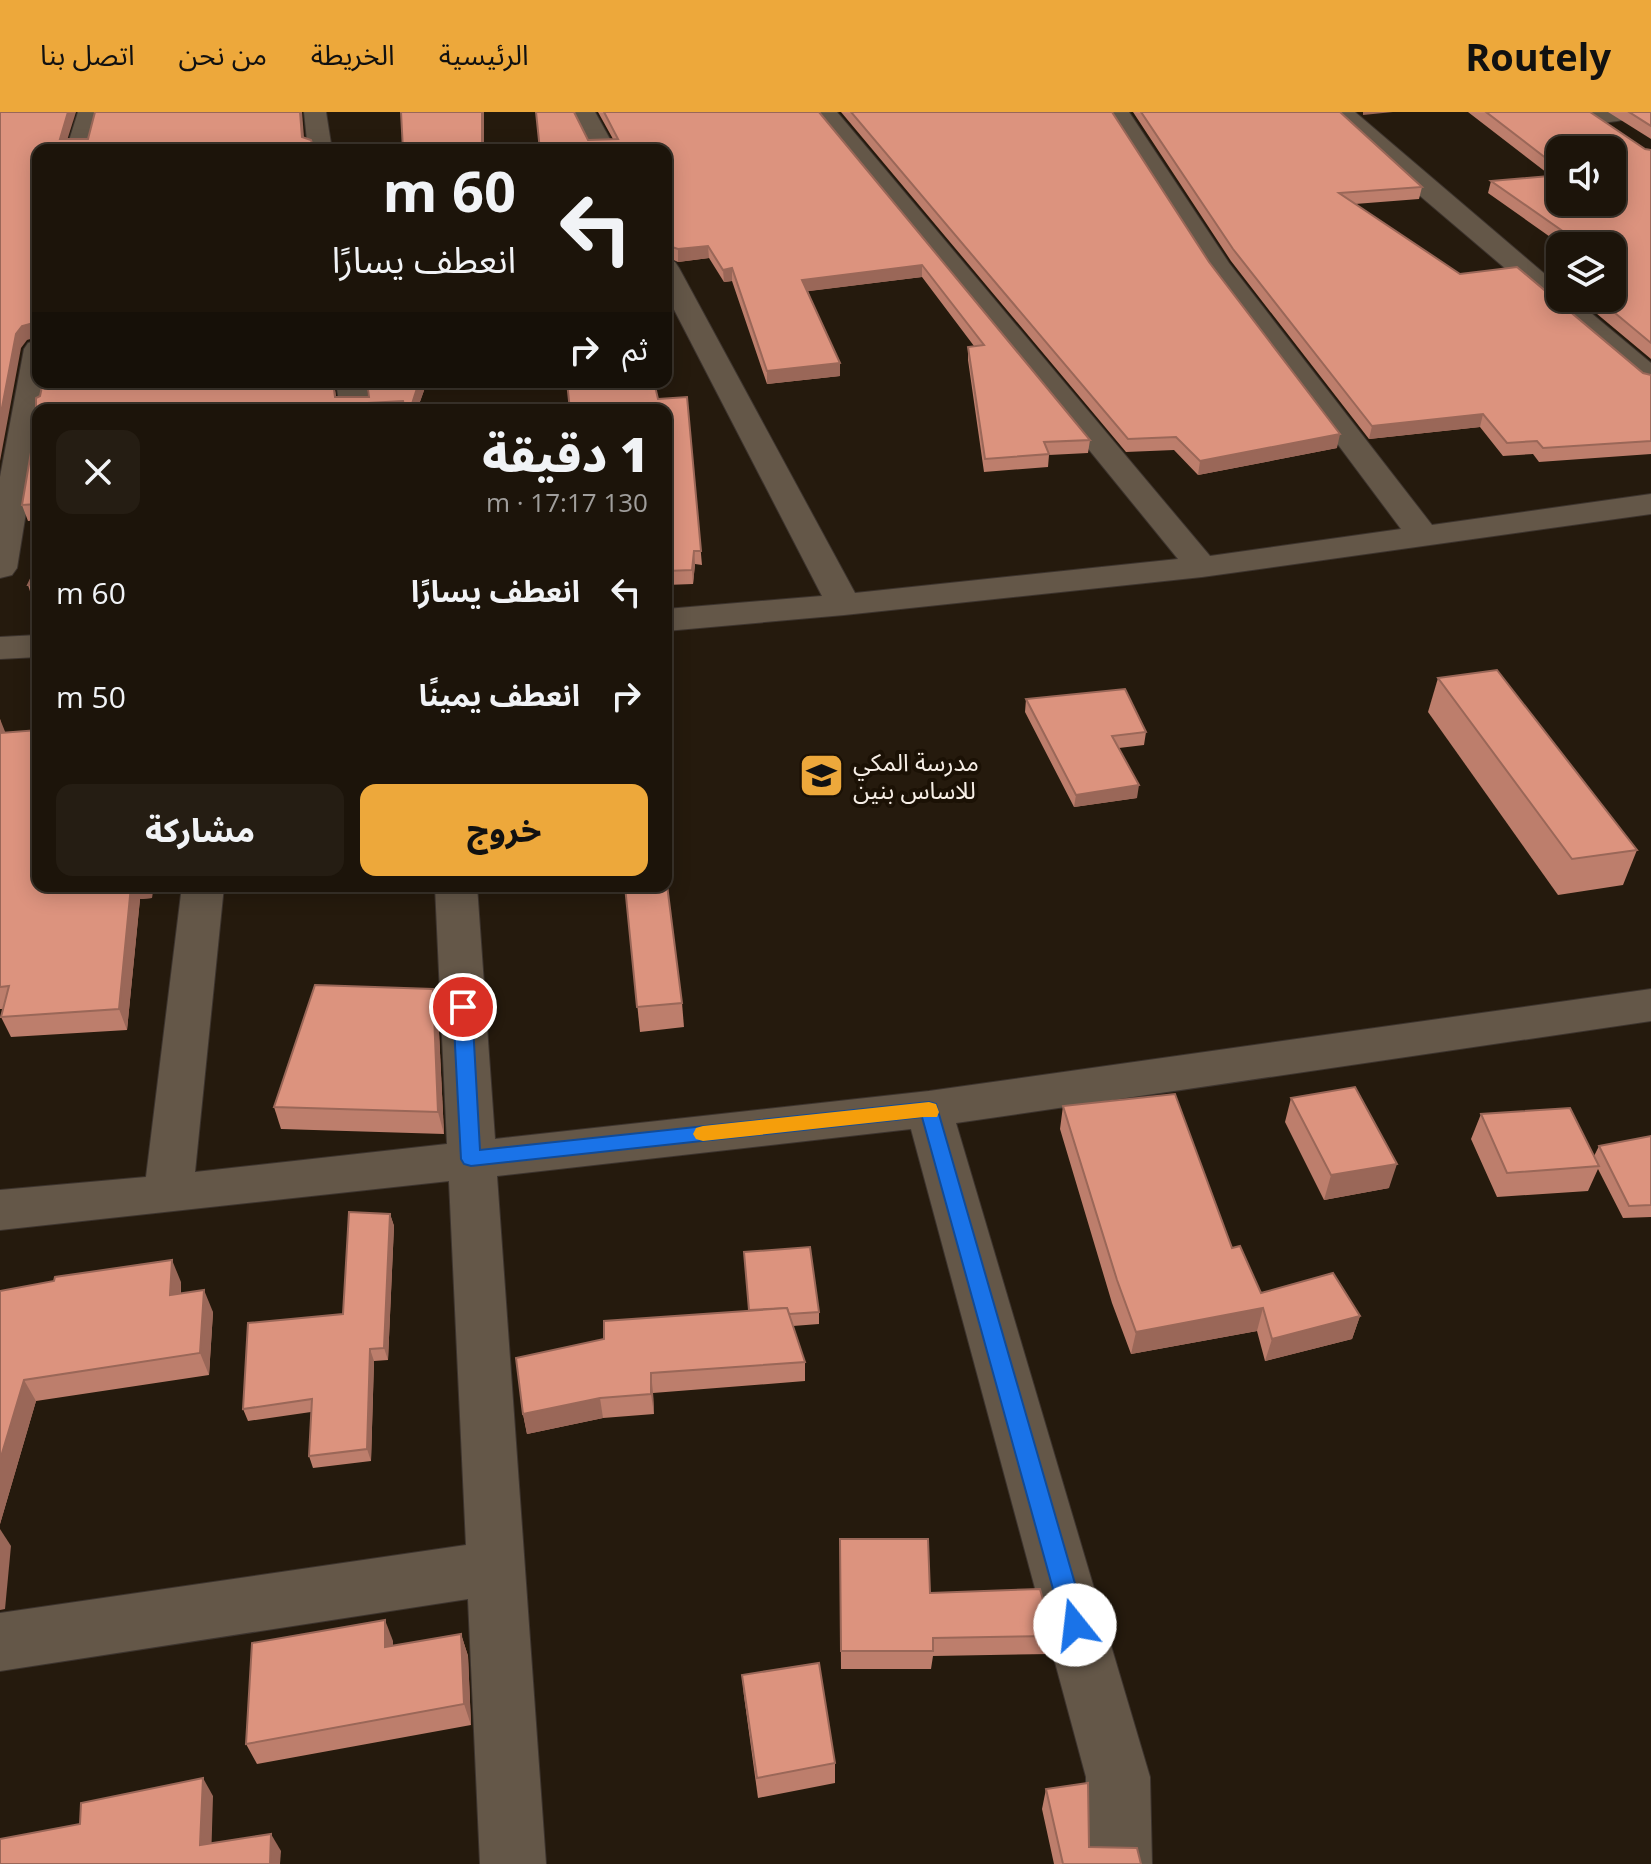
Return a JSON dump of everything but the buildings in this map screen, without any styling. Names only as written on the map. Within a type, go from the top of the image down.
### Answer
[{"type":"street","points":[[80,144],[89,112]]},
{"type":"street","points":[[315,112],[319,144]]},
{"type":"street","points":[[584,112],[601,144]]},
{"type":"street","points":[[825,112],[1202,567]]},
{"type":"street","points":[[1118,112],[1219,267],[1423,536]]},
{"type":"street","points":[[1341,112],[1421,184],[1651,378]]},
{"type":"street","points":[[1590,114],[1627,112]]},
{"type":"street","points":[[1590,114],[1628,138]]},
{"type":"street","points":[[672,279],[844,605]]},
{"type":"street","points":[[0,568],[32,384]]},
{"type":"street","points":[[672,619],[844,605],[1202,567],[1651,504]]},
{"type":"street","points":[[0,648],[32,646]]},
{"type":"street","points":[[168,1194],[202,892]]},
{"type":"street","points":[[456,892],[513,1864]]},
{"type":"street","points":[[0,1210],[929,1109],[1651,1005]]},
{"type":"street","points":[[929,1109],[1118,1777],[1119,1864]]},
{"type":"street","points":[[0,1642],[496,1568]]},
{"type":"slow traffic","points":[[703,1134],[929,1109],[930,1112]]},
{"type":"place","name":"مدرسة المكي للاساس بنين","points":[[822,775]]},
{"type":"route","points":[[463,1007],[471,1159],[929,1109],[1075,1625]]}]
